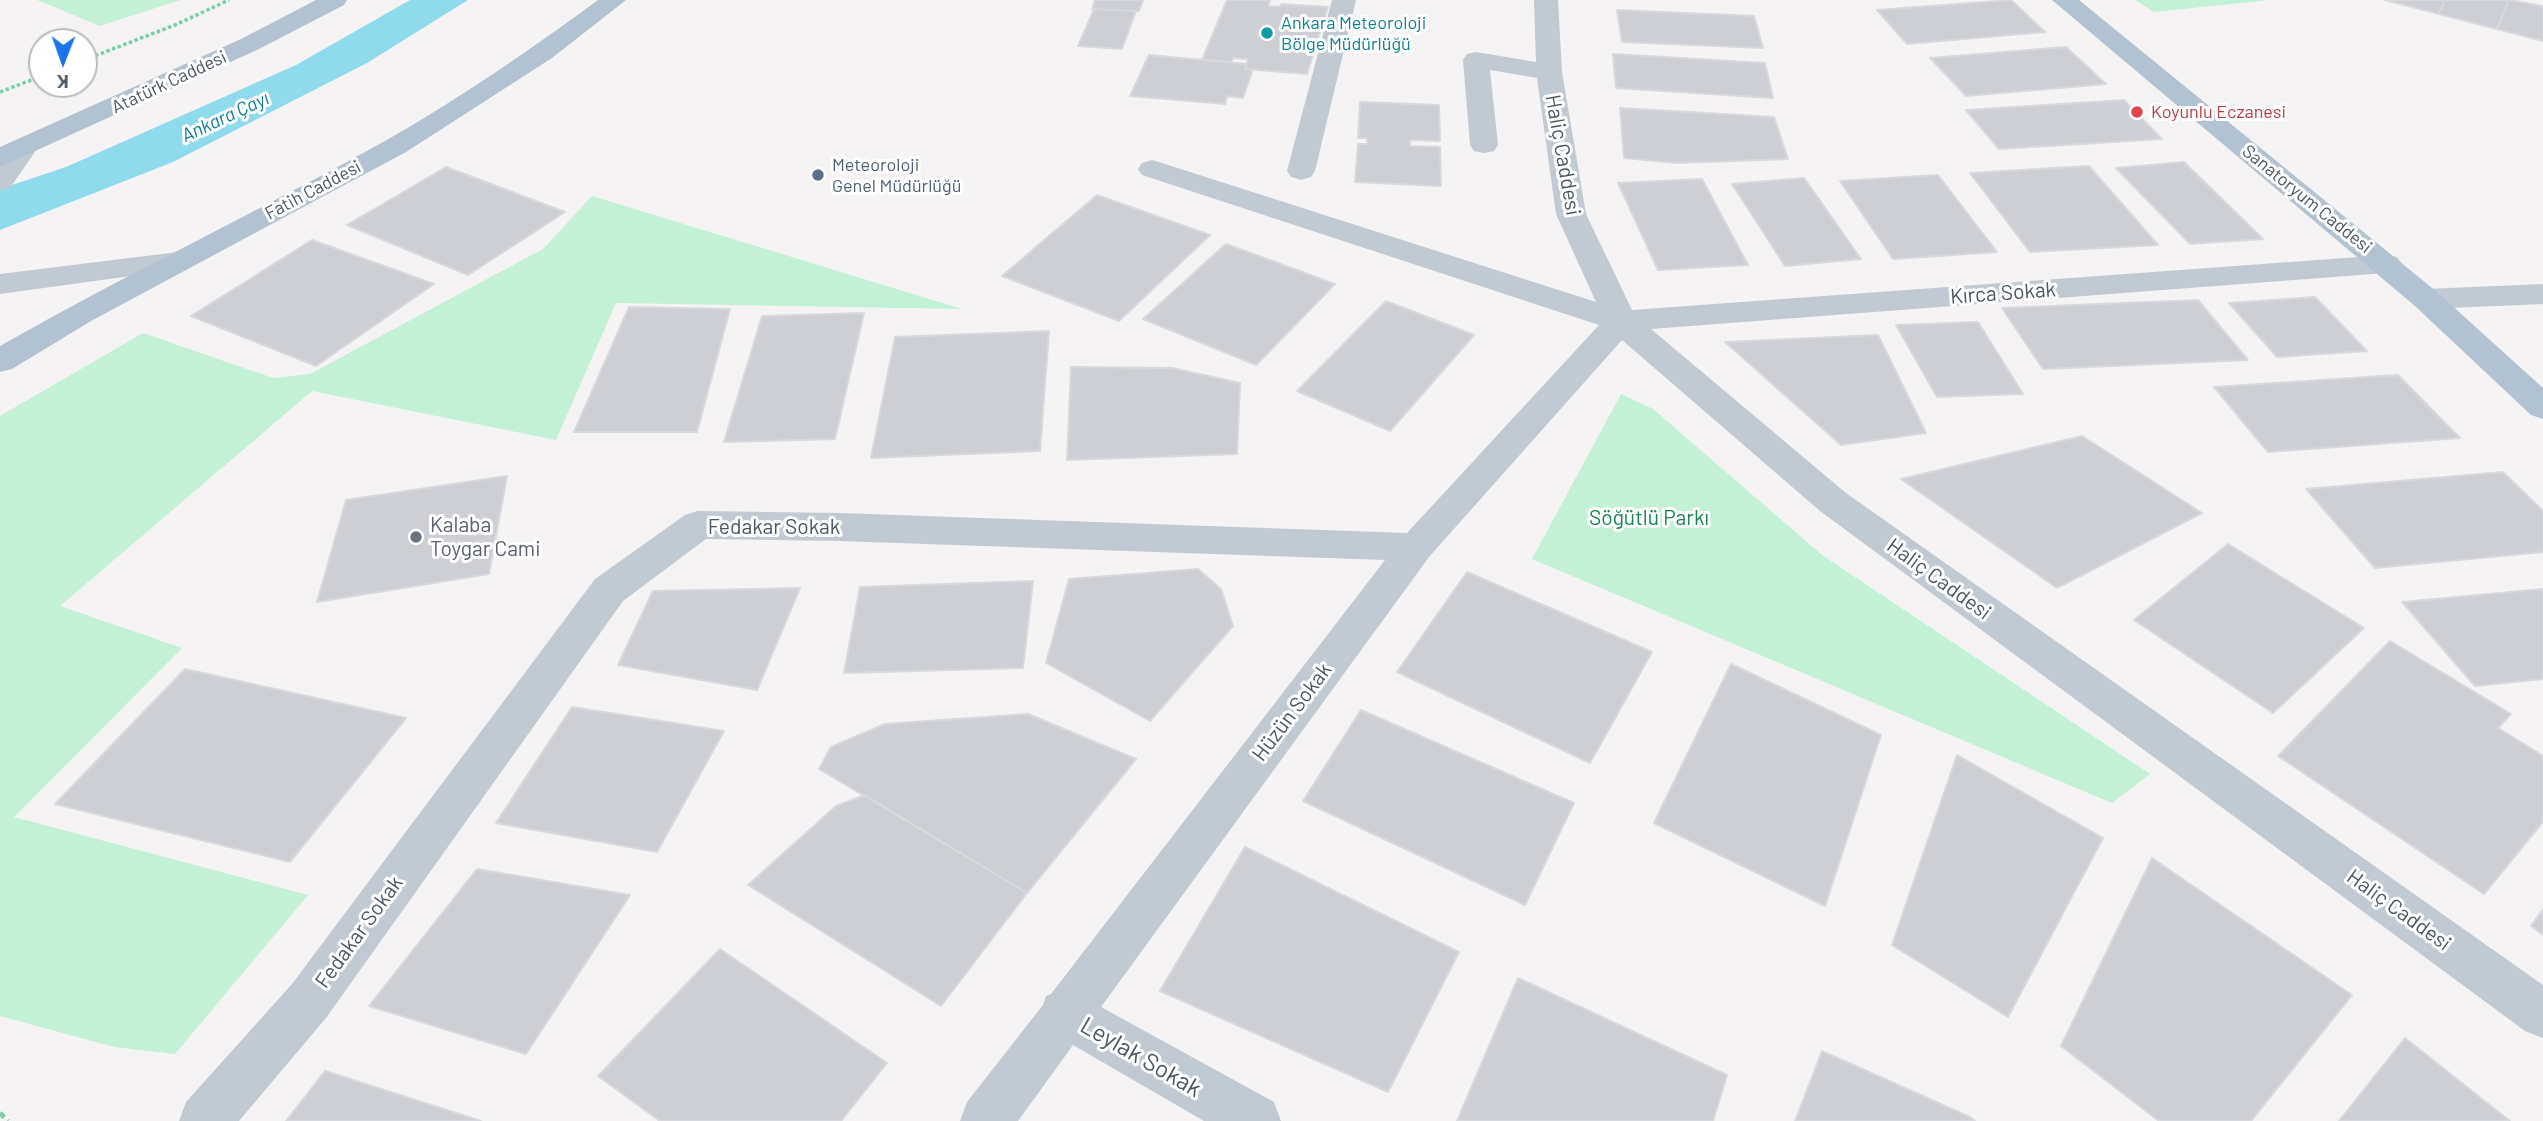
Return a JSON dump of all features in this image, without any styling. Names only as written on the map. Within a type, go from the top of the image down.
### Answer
[{"type":"main road","name":"Atatürk Caddesi","points":[[12,154],[250,44],[335,0]]},
{"type":"main road","points":[[478,94],[579,0]]},
{"type":"main road","name":"Fatih Caddesi","points":[[0,361],[80,314],[396,146],[543,53],[614,0]]},
{"type":"main road","name":"Sanatoryum Caddesi","points":[[2064,0],[2386,264],[2543,407]]},
{"type":"street","points":[[1301,171],[1344,0]]},
{"type":"street","name":"Haliç Caddesi","points":[[1546,0],[1549,72],[1571,214],[1621,321],[1833,502],[2543,1014]]},
{"type":"street","points":[[1484,145],[1476,60],[1549,72]]},
{"type":"street","points":[[0,182],[12,154]]},
{"type":"street","points":[[1152,169],[1621,321]]},
{"type":"street","points":[[0,284],[178,261]]},
{"type":"street","name":"Kırca Sokak","points":[[1621,321],[2386,264]]},
{"type":"street","points":[[2426,299],[2543,294]]},
{"type":"street","name":"Hüzün Sokak","points":[[986,1121],[1064,1013],[1416,547],[1621,321]]},
{"type":"street","name":"Fedakar Sokak","points":[[205,1121],[309,1001],[609,590],[698,525],[840,527],[1416,547]]},
{"type":"street","name":"Leylak Sokak","points":[[1064,1013],[1255,1121]]},
{"type":"path","points":[[98,55],[175,25],[229,0]]},
{"type":"path","points":[[0,92],[28,81]]},
{"type":"path","points":[[0,1113],[8,1121]]},
{"type":"green space","points":[[37,0],[180,0],[100,26]]},
{"type":"green space","points":[[2135,0],[2269,0],[2154,12]]},
{"type":"green space","points":[[592,196],[962,309],[616,303],[556,440],[312,391],[60,606],[182,648],[14,817],[308,895],[175,1054],[114,1047],[0,1016],[0,416],[143,333],[273,378],[310,374],[543,249]]},
{"type":"green space","name":"Söğütlü Parkı","points":[[1621,394],[1653,409],[1822,555],[2150,774],[2112,803],[1532,559]]},
{"type":"water","name":"Ankara Çayı","points":[[410,0],[468,0],[367,63],[173,162],[0,230],[0,189],[66,167],[296,65]]},
{"type":"building","points":[[1095,0],[1143,0],[1139,11],[1092,9]]},
{"type":"building","name":"Ankara Meteoroloji Bölge Müdürlüğü","points":[[1227,0],[1270,0],[1268,6],[1280,7],[1281,4],[1328,7],[1307,74],[1245,69],[1248,59],[1233,58],[1231,62],[1202,60]]},
{"type":"building","points":[[2011,0],[2045,32],[1907,44],[1877,10]]},
{"type":"building","points":[[2385,0],[2445,0],[2439,14]]},
{"type":"building","points":[[2445,0],[2509,0],[2497,29],[2439,14]]},
{"type":"building","points":[[2509,0],[2543,6],[2543,41],[2497,29]]},
{"type":"building","points":[[1094,9],[1136,11],[1122,49],[1078,46]]},
{"type":"building","points":[[1617,10],[1754,16],[1763,48],[1622,42]]},
{"type":"building","points":[[2066,47],[2106,84],[1966,96],[1930,58]]},
{"type":"building","points":[[1613,54],[1765,63],[1773,98],[1616,88]]},
{"type":"building","points":[[1149,55],[1246,64],[1245,69],[1253,69],[1243,98],[1227,96],[1225,104],[1130,96]]},
{"type":"building","points":[[2124,100],[2162,139],[1999,149],[1966,110]]},
{"type":"building","points":[[1360,102],[1439,105],[1440,141],[1410,140],[1410,146],[1440,147],[1441,186],[1355,182],[1358,144],[1367,144],[1367,138],[1358,138]]},
{"type":"building","points":[[1620,108],[1774,117],[1788,159],[1677,163],[1624,158]]},
{"type":"building","points":[[2184,162],[2263,239],[2190,244],[2116,168]]},
{"type":"building","points":[[2089,166],[2158,245],[2030,252],[1970,173]]},
{"type":"building","points":[[446,167],[565,212],[468,275],[347,225]]},
{"type":"building","points":[[1938,175],[1997,252],[1893,259],[1840,181]]},
{"type":"building","points":[[1804,178],[1861,259],[1785,266],[1732,184]]},
{"type":"building","points":[[1702,179],[1748,265],[1658,270],[1618,183]]},
{"type":"building","points":[[1097,195],[1210,235],[1119,321],[1002,276]]},
{"type":"building","points":[[312,240],[434,284],[316,366],[191,316]]},
{"type":"building","points":[[1226,244],[1335,284],[1256,365],[1143,319]]},
{"type":"building","points":[[2315,297],[2367,351],[2277,357],[2229,303]]},
{"type":"building","points":[[2198,300],[2248,360],[2043,369],[2002,308]]},
{"type":"building","points":[[1386,301],[1474,335],[1390,431],[1297,391]]},
{"type":"building","points":[[629,307],[730,309],[697,432],[574,432]]},
{"type":"building","points":[[864,313],[835,439],[724,442],[762,316]]},
{"type":"building","points":[[1978,322],[2023,394],[1937,397],[1896,325]]},
{"type":"building","points":[[1049,331],[1040,451],[871,458],[895,337]]},
{"type":"building","points":[[1878,335],[1926,433],[1841,445],[1725,342]]},
{"type":"building","points":[[1071,367],[1172,368],[1240,383],[1237,454],[1067,460]]},
{"type":"building","points":[[2398,375],[2460,438],[2268,452],[2214,387]]},
{"type":"building","points":[[2082,436],[2202,513],[2057,588],[1901,479]]},
{"type":"building","points":[[2503,472],[2543,511],[2543,552],[2375,568],[2306,489]]},
{"type":"building","name":"Kalaba Toygar Cami","points":[[507,476],[489,574],[317,602],[346,500]]},
{"type":"building","points":[[2228,544],[2364,628],[2273,713],[2134,620]]},
{"type":"building","points":[[1198,569],[1221,589],[1233,626],[1150,721],[1046,663],[1069,579]]},
{"type":"building","points":[[1467,572],[1652,652],[1590,763],[1397,672]]},
{"type":"building","points":[[1033,581],[1023,668],[844,673],[860,587]]},
{"type":"building","points":[[800,588],[757,690],[618,665],[653,591]]},
{"type":"building","points":[[2543,589],[2543,679],[2475,686],[2402,602]]},
{"type":"building","points":[[2390,641],[2511,714],[2498,728],[2543,756],[2543,822],[2484,894],[2278,756]]},
{"type":"building","points":[[1731,664],[1881,735],[1825,906],[1654,823]]},
{"type":"building","points":[[185,669],[406,718],[290,862],[55,804]]},
{"type":"building","points":[[572,707],[724,731],[657,852],[496,823]]},
{"type":"building","points":[[1361,710],[1574,803],[1525,905],[1303,801]]},
{"type":"building","points":[[1028,714],[1136,759],[1027,893],[819,769],[831,747],[885,724]]},
{"type":"building","points":[[1957,755],[2103,838],[2008,1017],[1892,945]]},
{"type":"building","points":[[865,795],[1027,893],[941,1006],[748,885],[836,806]]},
{"type":"building","points":[[1245,847],[1459,952],[1388,1092],[1160,991]]},
{"type":"building","points":[[2152,858],[2352,995],[2251,1121],[2159,1121],[2061,1046]]},
{"type":"building","points":[[477,869],[630,895],[526,1054],[369,1006]]},
{"type":"building","points":[[2543,909],[2543,935],[2531,926]]},
{"type":"building","points":[[720,949],[887,1063],[841,1121],[660,1121],[598,1076]]},
{"type":"building","points":[[1518,978],[1727,1075],[1713,1121],[1457,1121]]},
{"type":"building","points":[[2405,1038],[2510,1121],[2339,1121]]},
{"type":"building","points":[[1822,1051],[1970,1117],[1975,1121],[1795,1121]]},
{"type":"building","points":[[325,1071],[481,1121],[286,1121]]},
{"type":"place","name":"Ankara Meteoroloji Bölge Müdürlüğü","points":[[1267,33]]},
{"type":"place","name":"Koyunlu Eczanesi","points":[[2137,112]]},
{"type":"place","name":"Meteoroloji Genel Müdürlüğü","points":[[818,175]]},
{"type":"place","name":"Kalaba Toygar Cami","points":[[416,537]]}]
